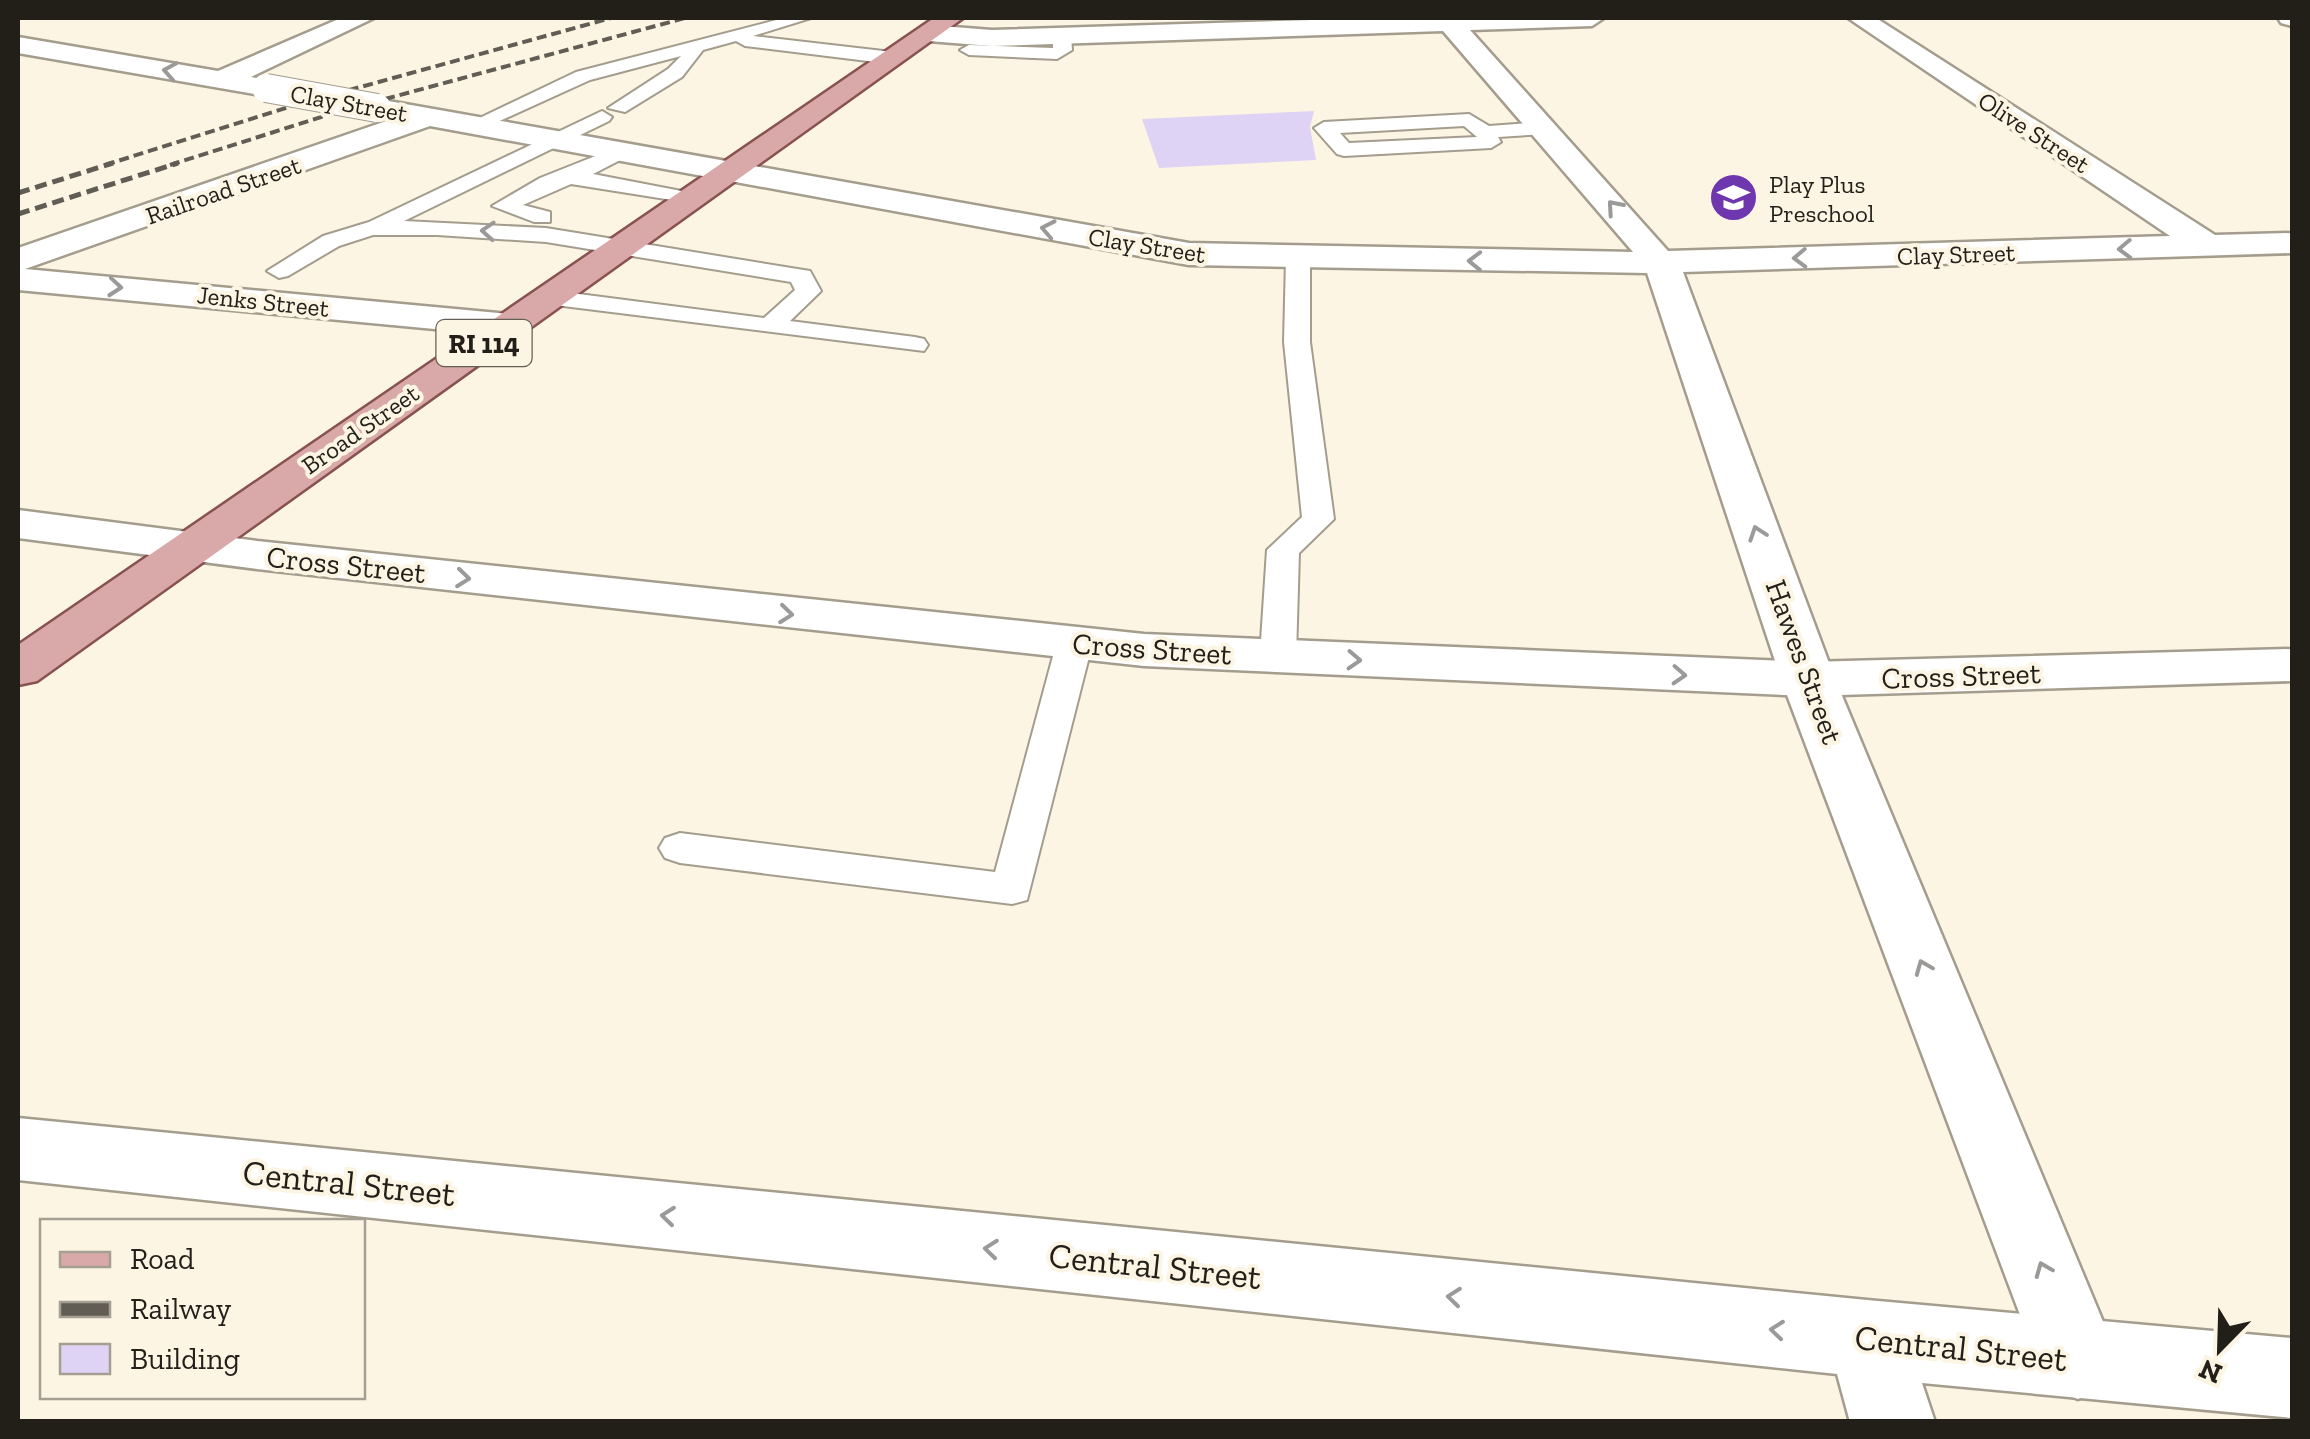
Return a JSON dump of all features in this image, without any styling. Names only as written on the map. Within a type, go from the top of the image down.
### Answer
[{"type":"main road","name":"Broad Street","points":[[18,669],[892,58],[949,34]]},
{"type":"street","points":[[221,80],[360,18]]},
{"type":"street","points":[[949,34],[973,38],[1062,36],[1592,18]]},
{"type":"street","name":"Olive Street","points":[[1860,18],[2208,246]]},
{"type":"street","name":"Hawes Street","points":[[1448,20],[1660,262],[1808,679],[2078,1360]]},
{"type":"street","name":"Clay Street","points":[[18,44],[474,125],[562,134],[623,151],[1162,250],[1298,258],[1660,262],[2292,243]]},
{"type":"street","name":"Railroad Street","points":[[18,260],[428,116]]},
{"type":"street","name":"Jenks Street","points":[[18,278],[263,285],[509,326]]},
{"type":"street","name":"Cross Street","points":[[18,524],[1074,645],[1808,679],[2292,664]]},
{"type":"street","name":"Central Street","points":[[18,1149],[1867,1339],[2292,1378]]},
{"type":"street","points":[[1867,1339],[1893,1422]]},
{"type":"lane","points":[[474,125],[567,82],[802,18]]},
{"type":"lane","points":[[949,34],[1057,54],[1063,50],[1062,36]]},
{"type":"lane","points":[[733,36],[892,58]]},
{"type":"lane","points":[[263,285],[330,241],[371,228],[610,112],[675,73],[700,45]]},
{"type":"lane","points":[[562,134],[578,116],[605,102],[651,88]]},
{"type":"lane","points":[[1484,132],[1491,142],[1344,150],[1324,128],[1469,120],[1484,132],[1544,128]]},
{"type":"lane","points":[[542,217],[503,206],[623,151]]},
{"type":"lane","points":[[571,178],[689,200]]},
{"type":"lane","points":[[371,228],[546,235],[801,276],[808,290],[770,326]]},
{"type":"lane","points":[[1278,656],[1282,550],[1318,518],[1297,342],[1298,258]]},
{"type":"lane","points":[[548,298],[915,345]]},
{"type":"lane","points":[[680,848],[1012,889],[1074,645]]},
{"type":"building","points":[[1314,111],[1310,127],[1316,160],[1159,168],[1142,119]]},
{"type":"railway","points":[[105,165],[295,105],[611,18]]},
{"type":"railway","points":[[170,165],[337,112],[685,18]]},
{"type":"railway","points":[[18,193],[113,163]]},
{"type":"railway","points":[[18,214],[178,163]]},
{"type":"place","name":"Play Plus Preschool","points":[[1734,198]]}]
